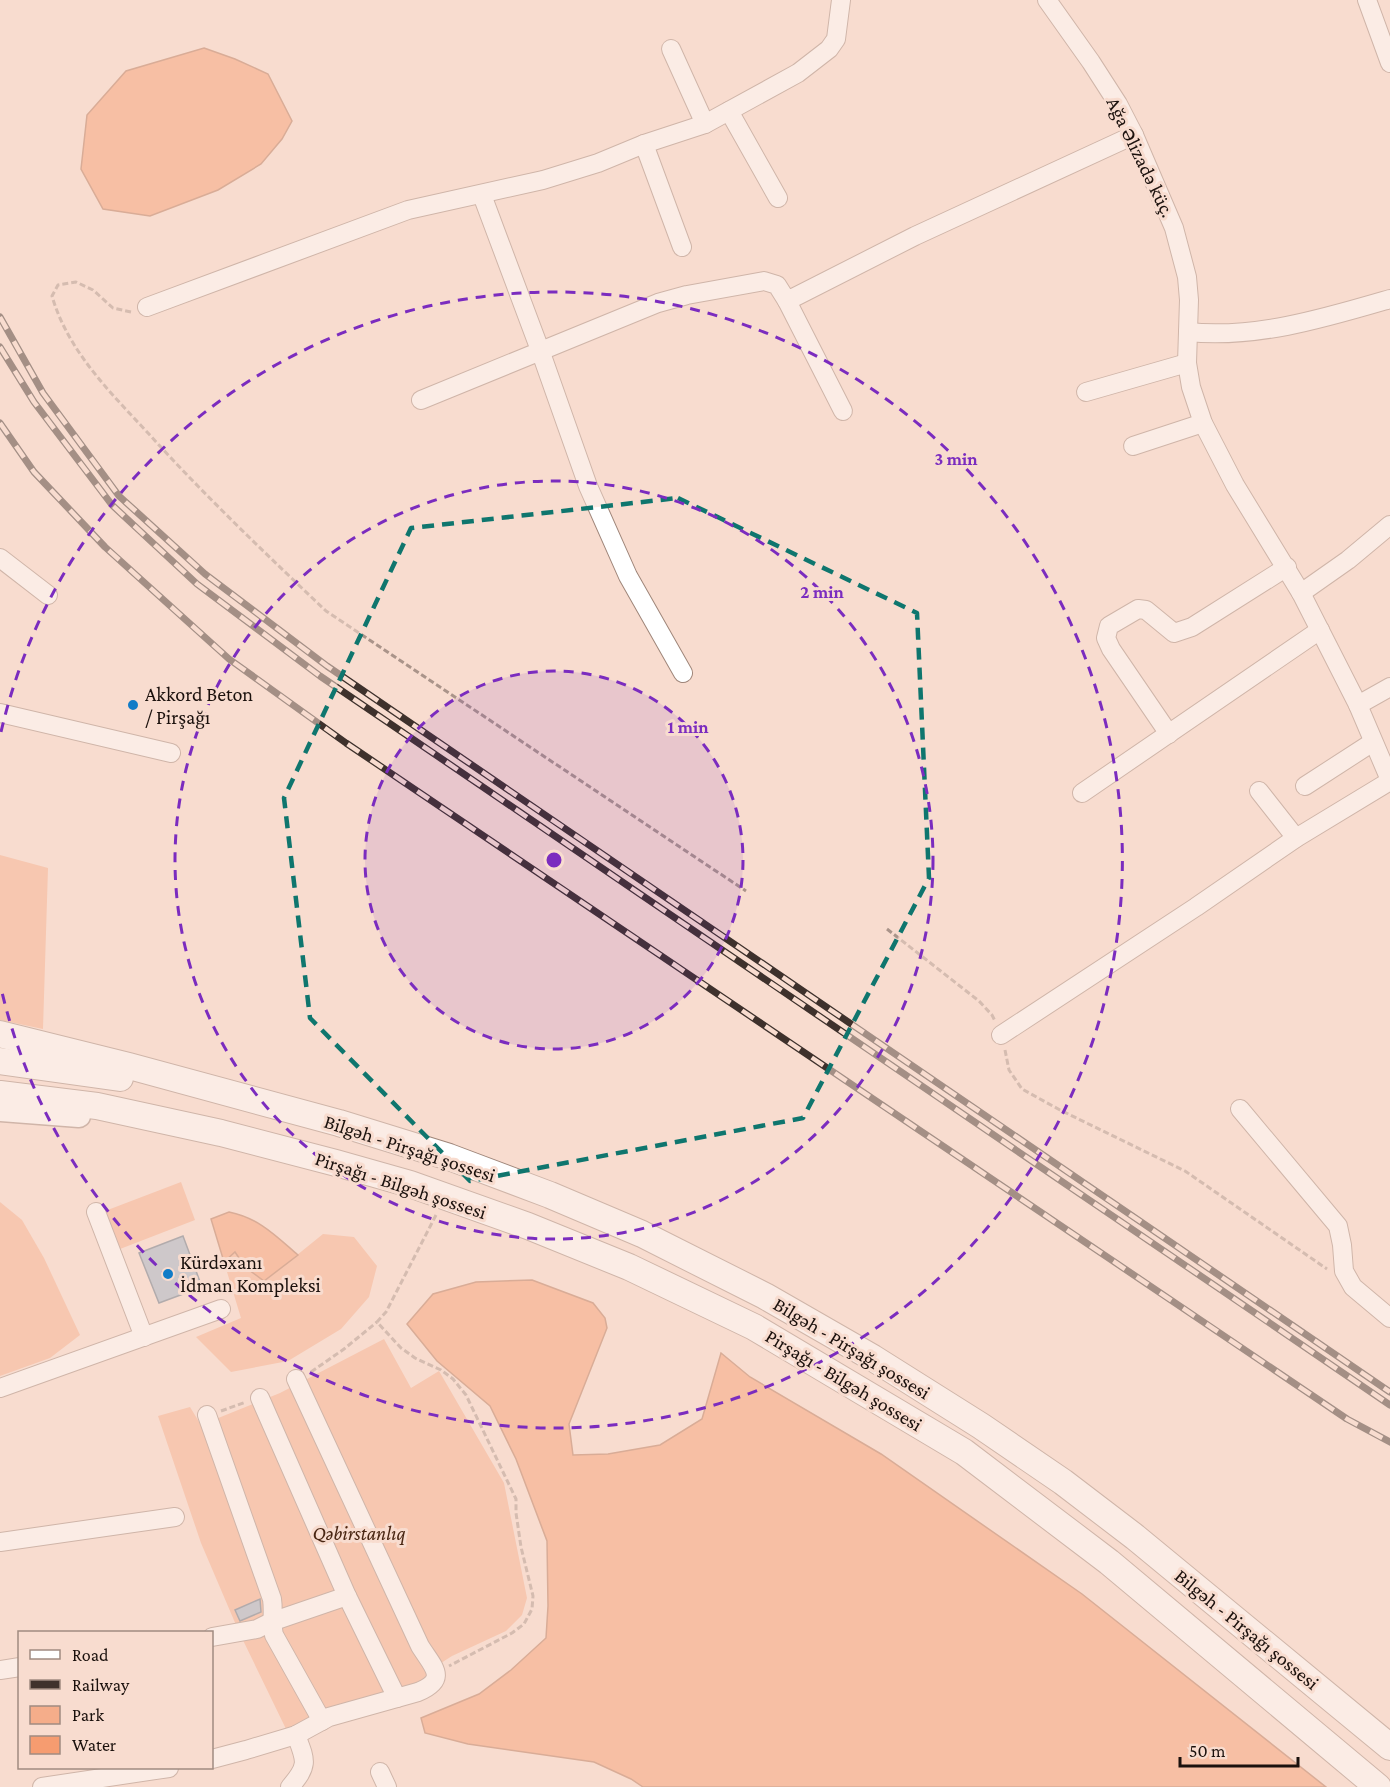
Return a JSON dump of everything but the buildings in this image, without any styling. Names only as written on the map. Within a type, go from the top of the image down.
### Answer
[{"type":"highway","points":[[0,1034],[233,1094]]},
{"type":"highway","points":[[0,1061],[233,1094]]},
{"type":"highway","name":"Pirşağı - Bilgəh şossesi","points":[[0,1094],[97,1106],[221,1133],[410,1184],[528,1226],[629,1267],[754,1327],[963,1452],[1109,1562],[1378,1787]]},
{"type":"highway","name":"Bilgəh - Pirşağı şossesi","points":[[233,1094],[339,1123],[448,1157],[550,1195],[642,1234],[775,1302],[873,1358],[981,1426],[1063,1482],[1135,1537],[1390,1747]]},
{"type":"main road","points":[[0,1110],[52,1113],[221,1133]]},
{"type":"street","points":[[147,307],[408,210],[543,180],[705,124],[798,73],[829,49],[836,39],[841,0]]},
{"type":"street","name":"Ağa Əlizadə küç.","points":[[1047,0],[1118,105],[1134,135],[1166,208],[1182,254],[1187,277],[1189,300],[1187,363],[1191,387],[1203,423],[1235,486],[1301,593],[1358,705],[1390,780]]},
{"type":"street","points":[[1367,0],[1390,63]]},
{"type":"street","points":[[670,49],[705,124]]},
{"type":"street","points":[[729,111],[778,198]]},
{"type":"street","points":[[787,301],[915,236],[1134,135]]},
{"type":"street","points":[[644,144],[682,247]]},
{"type":"street","points":[[482,195],[593,496],[628,576],[683,673]]},
{"type":"street","points":[[421,400],[658,303],[687,295],[764,281],[777,285],[787,301],[843,411]]},
{"type":"street","points":[[1188,332],[1238,333],[1282,326],[1362,308],[1390,299]]},
{"type":"street","points":[[1086,392],[1187,363]]},
{"type":"street","points":[[1133,446],[1203,423]]},
{"type":"street","points":[[1301,593],[1348,560],[1390,525]]},
{"type":"street","points":[[0,558],[48,596]]},
{"type":"street","points":[[1169,734],[1111,649],[1106,638],[1109,626],[1138,609],[1146,610],[1174,633],[1192,627],[1287,567]]},
{"type":"street","points":[[1082,793],[1320,630]]},
{"type":"street","points":[[1358,705],[1390,687]]},
{"type":"street","points":[[0,713],[171,753]]},
{"type":"street","points":[[1305,786],[1373,742]]},
{"type":"street","points":[[1001,1035],[1196,907],[1296,838],[1390,780]]},
{"type":"street","points":[[1259,791],[1296,838]]},
{"type":"street","points":[[1240,1109],[1338,1226],[1344,1271],[1353,1287],[1390,1318]]},
{"type":"street","points":[[96,1212],[144,1337]]},
{"type":"street","points":[[0,1388],[221,1309]]},
{"type":"street","points":[[213,1759],[296,1735],[329,1717],[418,1692],[431,1687],[437,1677],[437,1672],[420,1646],[296,1379]]},
{"type":"street","points":[[260,1398],[347,1596],[397,1698]]},
{"type":"street","points":[[207,1415],[272,1599],[273,1635],[322,1721]]},
{"type":"street","points":[[0,1542],[175,1517]]},
{"type":"street","points":[[213,1637],[257,1629],[347,1596]]},
{"type":"street","points":[[0,1670],[18,1667]]},
{"type":"street","points":[[290,1787],[299,1777],[305,1765],[296,1735]]},
{"type":"street","points":[[42,1787],[155,1769]]},
{"type":"path","points":[[147,307],[131,312],[113,308],[93,290],[76,282],[58,285],[52,296],[58,316],[90,370],[172,460],[326,611],[746,891]]},
{"type":"path","points":[[887,929],[979,1001],[992,1015],[1001,1035],[1009,1070],[1022,1089],[1185,1171],[1353,1287]]},
{"type":"path","points":[[437,1672],[512,1633],[524,1624],[532,1610],[533,1596],[521,1547],[516,1499],[466,1395],[453,1379],[441,1370],[415,1358],[401,1348],[377,1323],[386,1312],[445,1197]]},
{"type":"highlighted area","points":[[678,498],[917,613],[929,878],[803,1118],[470,1181],[310,1018],[284,798],[411,528]]},
{"type":"green space","points":[[0,855],[48,868],[43,1029],[0,1020]]},
{"type":"green space","points":[[181,1182],[195,1220],[120,1249],[105,1211]]},
{"type":"green space","points":[[0,1202],[22,1220],[44,1258],[80,1335],[50,1358],[0,1376]]},
{"type":"green space","points":[[323,1234],[354,1237],[377,1266],[369,1297],[341,1329],[288,1361],[231,1372],[196,1337],[241,1318],[224,1262],[235,1252],[245,1267],[265,1281]]},
{"type":"green space","name":"Qəbirstanlıq","points":[[384,1339],[411,1388],[439,1371],[504,1483],[527,1598],[522,1615],[506,1631],[452,1656],[430,1670],[418,1687],[355,1705],[286,1729],[239,1632],[201,1543],[158,1416],[190,1407],[201,1425],[280,1393]]},
{"type":"water","points":[[204,48],[268,74],[292,121],[282,139],[261,164],[218,190],[150,216],[103,209],[81,169],[87,115],[126,71]]},
{"type":"water","points":[[229,1212],[258,1223],[298,1255],[264,1281],[245,1267],[235,1252],[224,1262],[211,1219]]},
{"type":"water","points":[[532,1280],[593,1303],[605,1318],[607,1328],[569,1424],[573,1455],[608,1454],[660,1445],[702,1419],[721,1353],[750,1377],[881,1454],[1082,1594],[1326,1787],[643,1787],[594,1762],[468,1744],[425,1733],[421,1718],[479,1694],[511,1670],[546,1638],[547,1541],[516,1459],[490,1406],[437,1361],[407,1324],[433,1294],[476,1282]]},
{"type":"railway","points":[[0,317],[43,393],[119,496],[205,574],[327,666],[1390,1392]]},
{"type":"railway","points":[[0,347],[34,402],[112,505],[197,584],[320,676],[1390,1405]]},
{"type":"railway","points":[[0,423],[34,472],[105,547],[229,659],[346,743],[1347,1419],[1390,1442]]},
{"type":"place","name":"Akkord Beton / Pirşağı","points":[[133,705]]},
{"type":"place","name":"Kürdəxanı İdman Kompleksi","points":[[168,1274]]}]
